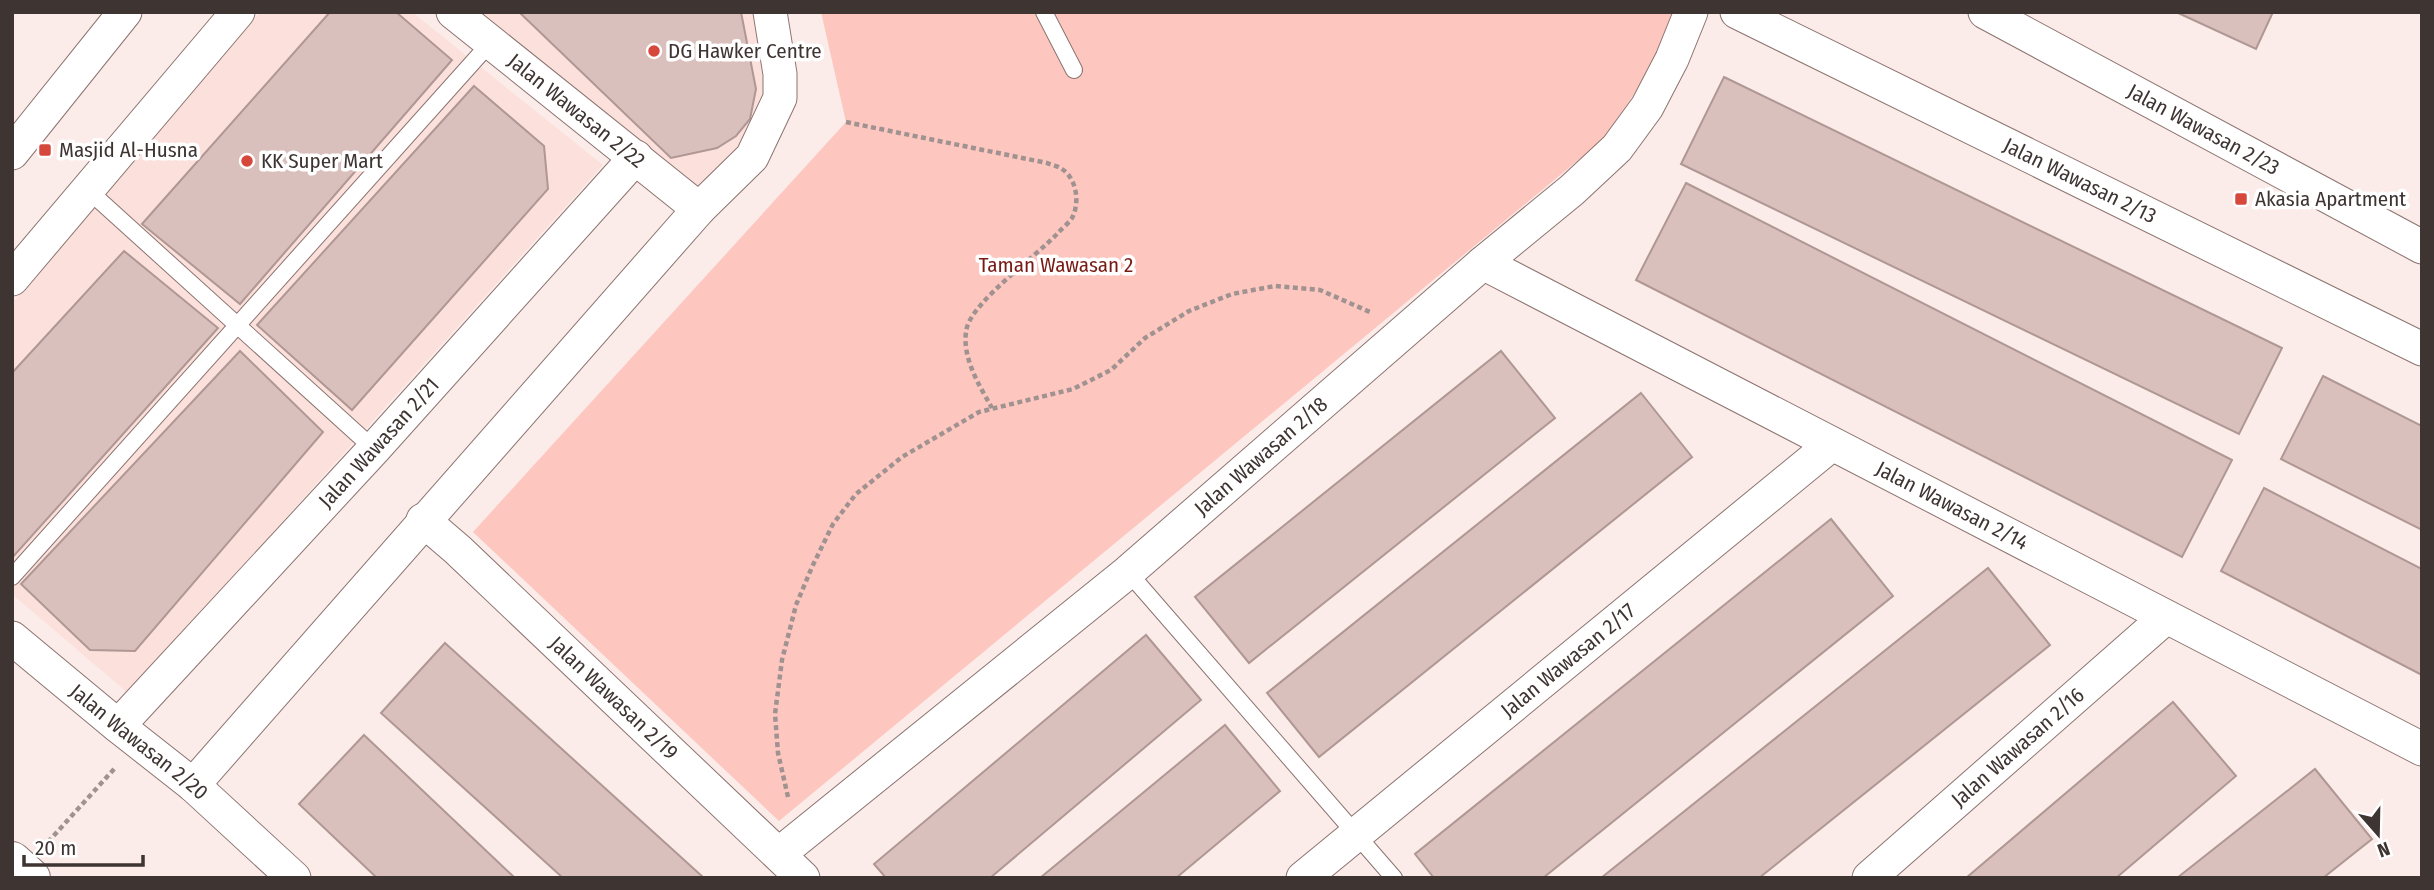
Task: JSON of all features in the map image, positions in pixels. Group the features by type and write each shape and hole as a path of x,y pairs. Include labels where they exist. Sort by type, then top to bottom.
{"street":[{"path":"12,279 239,12"},
{"name":"Jalan Wawasan 2/22","path":"453,12 699,209"},
{"path":"193,785 699,209 752,157 780,98 780,74 770,12"},
{"name":"Jalan Wawasan 2/18","path":"779,854 1128,572 1483,263 1572,190 1617,148 1647,107 1672,60 1691,12"},
{"name":"Jalan Wawasan 2/13","path":"1737,12 2422,349"},
{"name":"Jalan Wawasan 2/23","path":"1985,12 2024,27 2422,247"},
{"path":"12,153 124,13"},
{"name":"Jalan Wawasan 2/21","path":"128,734 374,449 636,157"},
{"name":"Jalan Wawasan 2/14","path":"1483,263 2422,749"},
{"name":"Jalan Wawasan 2/17","path":"1303,878 1832,444"},
{"name":"Jalan Wawasan 2/19","path":"424,520 803,878"},
{"name":"Jalan Wawasan 2/16","path":"1869,878 2166,617"},
{"name":"Jalan Wawasan 2/20","path":"12,638 193,785 294,878"}],"lane":[{"path":"1044,12 1074,70"},
{"path":"12,577 491,42"},
{"path":"88,190 374,449"},
{"path":"1128,572 1394,878"}],"path":[{"path":"846,122 1047,163 1063,169 1074,184 1077,201 1072,218 1040,251 994,291 976,311 967,328 967,356 992,408"},
{"path":"788,797 778,754 775,714 782,660 796,605 833,524 856,494 902,457 979,412 1073,389 1111,370 1145,338 1189,311 1232,293 1275,286 1320,289 1374,314"},
{"path":"22,870 128,734"}],"shaded area":[{"path":"260,12 412,12 603,165 128,693 12,594 12,303"},
{"name":"DG Hawker Centre","path":"477,12 755,12 764,53 764,101 741,147 697,188"}],"green space":[{"name":"Taman Wawasan 2","path":"821,12 1674,12 1661,53 1605,138 779,821 473,532 846,122"}],"building":[{"path":"330,12 396,12 452,60 240,304 142,224"},
{"name":"DG Hawker Centre","path":"519,12 741,12 756,89 750,119 736,136 717,148 671,158"},
{"path":"2176,12 2273,12 2256,49"},
{"path":"1724,77 2282,348 2239,434 1681,164"},
{"path":"474,86 544,146 548,189 352,410 257,325"},
{"path":"1686,183 2232,460 2182,557 1636,280"},
{"path":"124,251 218,328 12,558 12,373"},
{"path":"240,351 323,432 135,651 90,650 21,584"},
{"path":"1501,351 1555,418 1249,663 1195,597"},
{"path":"2323,376 2422,426 2422,530 2281,459"},
{"path":"1641,393 1692,457 1319,757 1267,693"},
{"path":"2264,488 2422,569 2422,675 2221,571"},
{"path":"1831,519 1893,596 1543,878 1434,878 1415,854"},
{"path":"1988,568 2050,645 1759,878 1601,878"},
{"path":"1146,635 1201,700 990,878 886,878 874,864"},
{"path":"445,643 704,878 563,878 381,713"},
{"path":"2173,702 2236,776 2116,878 1966,878"},
{"path":"1225,725 1280,791 1176,878 1040,878"},
{"path":"364,735 515,878 377,878 299,804"},
{"path":"2315,769 2372,839 2323,878 2177,878"}],"place":[{"name":"DG Hawker Centre","path":"654,51"},
{"name":"Masjid Al-Husna","path":"45,150"},
{"name":"KK Super Mart","path":"247,161"},
{"name":"Akasia Apartment","path":"2241,199"}]}
